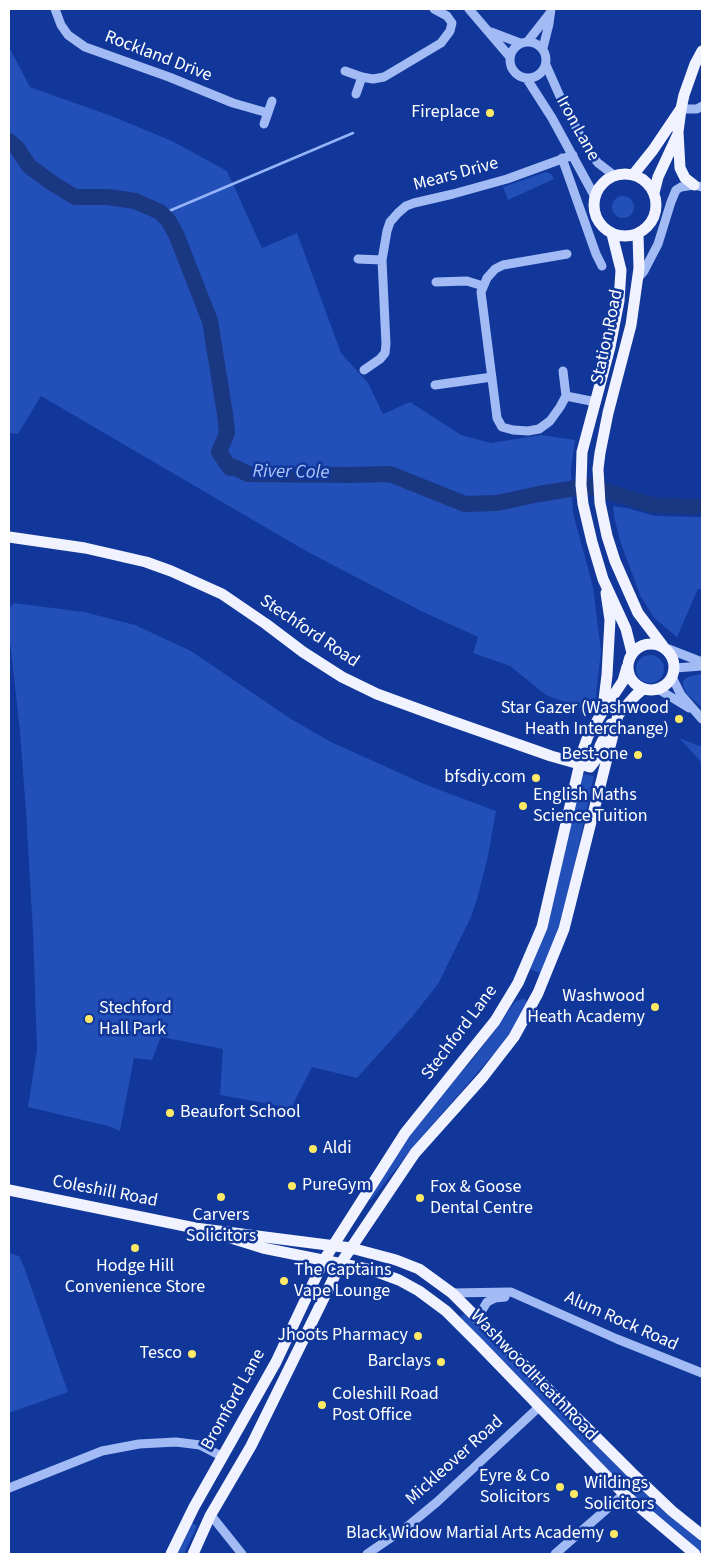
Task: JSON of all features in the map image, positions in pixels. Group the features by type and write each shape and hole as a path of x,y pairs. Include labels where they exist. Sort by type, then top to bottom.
{"main road":[{"name":"Station Road","path":"698,186 685,178 680,168 678,132 681,108 695,64 702,51"},
{"path":"634,175 681,108"},
{"path":"654,193 658,178 678,132"},
{"path":"624,174 634,175 649,185 654,193 656,205 654,217 648,227 638,234 629,236 612,234 603,227 597,218 594,208 595,197 602,184 615,176 624,174"},
{"name":"Station Road","path":"604,579 589,531 583,504 582,452 610,347 619,301 621,270 612,234"},
{"path":"638,234 641,274"},
{"name":"Station Road","path":"641,274 631,325 608,413 598,469 600,503 615,561 626,586 638,612 664,647"},
{"name":"Stechford Road","path":"9,537 85,548 146,562 171,571 222,594 316,661 342,677 378,694 440,717 579,764"},
{"path":"604,579 626,629 632,653"},
{"path":"602,711 607,675 610,620 604,579"},
{"path":"647,643 658,644 664,647 674,660 673,672 666,684 658,689 650,690 643,689 634,683 627,667 632,653 641,645 647,643"},
{"name":"Stechford Lane","path":"324,1260 405,1133 495,1021 518,983 542,927 577,782 579,764 588,736 602,711 623,681 627,667"},
{"path":"579,764 590,767 593,764 610,726 643,689"},
{"path":"341,1263 415,1153 483,1077 514,1038 538,993 564,928 618,715"},
{"path":"518,983 538,993"},
{"name":"Coleshill Road","path":"9,1190 195,1228 332,1246"},
{"name":"Coleshill Road","path":"195,1228 263,1248 324,1260"},
{"name":"Washwood Heath Road","path":"332,1246 351,1248 396,1260 419,1269 452,1293 631,1472 702,1535"},
{"name":"Washwood Heath Road","path":"324,1260 372,1270 399,1280 419,1291 446,1311 624,1494 695,1554"},
{"name":"Bromford Lane","path":"171,1554 194,1507 224,1457 276,1362 324,1260"},
{"name":"Bromford Lane","path":"192,1554 210,1516 251,1446 341,1263"},
{"path":"194,1507 210,1516"}],"street":[{"name":"Rockland Drive","path":"55,9 61,25 68,35 85,47 170,76 233,103 268,113"},
{"path":"345,71 373,79 384,78 441,43 450,31 452,23 447,16 434,9"},
{"path":"469,9 510,58"},
{"path":"489,31 524,42 537,43 543,48 547,58 546,65 540,74 527,79 514,73 510,58 513,49 524,42 550,11"},
{"path":"543,48 550,11"},
{"name":"Iron Lane","path":"546,65 562,101 589,152 598,163 615,176"},
{"path":"356,94 362,77"},
{"name":"Iron Lane","path":"527,79 573,155 595,197"},
{"path":"264,124 272,101"},
{"path":"681,108 698,109 702,106"},
{"name":"Mears Drive","path":"364,370 380,359 385,353 382,260 390,222 406,206 414,203 507,179 573,155"},
{"path":"562,158 600,252 602,266"},
{"name":"Station Road","path":"641,274 658,244 676,190 682,187 698,186"},
{"path":"563,371 566,396 550,421 539,429 528,431 502,427 497,418 481,292 486,278 504,265 567,254"},
{"path":"358,259 382,260"},
{"path":"436,282 467,281 483,286"},
{"path":"435,385 492,377"},
{"path":"566,396 596,402"},
{"path":"664,647 702,662"},
{"path":"700,716 680,695 673,672 702,666"},
{"path":"658,689 700,716"},
{"name":"Alum Rock Road","path":"452,1293 511,1292 617,1339 702,1373"},
{"name":"Alum Rock Road","path":"478,1317 486,1302 495,1298 527,1299"},
{"name":"Mickleover Road","path":"367,1554 408,1526 430,1508 539,1406"},
{"path":"9,1488 102,1451 139,1444 176,1442 200,1445 224,1457"},
{"path":"556,1554 624,1494"},
{"path":"210,1516 242,1554"}],"shaded area":[{"path":"9,47 30,87 114,117 172,141 227,171 262,248 297,233 341,353 368,383 383,414 410,402 461,435 491,443 541,435 575,440 571,469 573,513 593,587 601,651 594,713 546,695 510,666 473,653 478,637 421,611 306,551 41,396 18,434 9,433"},
{"path":"546,172 551,174 554,179 508,200 503,187"},
{"path":"623,196 631,199 634,207 631,215 623,218 615,215 612,207 615,199"},
{"path":"613,506 655,516 702,517 702,589 698,589 677,637 654,618 640,595 620,541"},
{"name":"Stechford Hall Park","path":"14,603 84,612 135,625 191,651 291,719 331,742 424,784 496,811 488,856 471,917 438,984 412,1017 357,1078 312,1067 291,1108 220,1095 223,1049 161,1037 152,1060 134,1058 120,1131 108,1126 28,1107 37,1049 26,812 20,732 9,632 9,609"},
{"path":"650,655 660,659 664,669 660,679 650,683 640,679 636,669 640,659"},
{"path":"702,674 702,708 686,693 683,681 691,676"},
{"path":"679,738 702,747 702,763"},
{"path":"583,774 594,776 561,926 542,974 530,969"},
{"path":"524,998 527,1002 520,1019 503,1043 415,1145 371,1200 367,1198 404,1143 433,1105 473,1059 515,1002"},
{"path":"9,1253 19,1256 24,1267 68,1392 9,1413"},
{"path":"465,1313 642,1491 702,1542 702,1554 627,1492 460,1317"},
{"path":"191,1522 197,1526 184,1554 175,1554"}],"waterway":[{"path":"162,214 353,133"},
{"name":"River Cole","path":"9,141 17,148 29,166 75,197 108,197 135,201 160,212 168,220 176,234 210,321 227,433 219,452 230,468 234,467 248,474 390,474 465,504 497,503 589,486 652,505 702,507"}],"place":[{"name":"Fireplace","path":"490,113"},
{"name":"Star Gazer (Washwood Heath Interchange)","path":"679,719"},
{"name":"Best-one","path":"638,755"},
{"name":"bfsdiy.com","path":"536,778"},
{"name":"English Maths Science Tuition","path":"523,806"},
{"name":"Washwood Heath Academy","path":"655,1007"},
{"name":"Stechford Hall Park","path":"89,1019"},
{"name":"Beaufort School","path":"170,1113"},
{"name":"Aldi","path":"313,1149"},
{"name":"PureGym","path":"292,1186"},
{"name":"Carvers Solicitors","path":"221,1197"},
{"name":"Fox & Goose Dental Centre","path":"420,1198"},
{"name":"Hodge Hill Convenience Store","path":"135,1248"},
{"name":"The Captains Vape Lounge","path":"284,1281"},
{"name":"Jhoots Pharmacy","path":"418,1336"},
{"name":"Tesco","path":"192,1354"},
{"name":"Barclays","path":"441,1362"},
{"name":"Coleshill Road Post Office","path":"322,1405"},
{"name":"Eyre & Co Solicitors","path":"560,1487"},
{"name":"Wildings Solicitors","path":"574,1494"},
{"name":"Black Widow Martial Arts Academy","path":"614,1534"}]}
